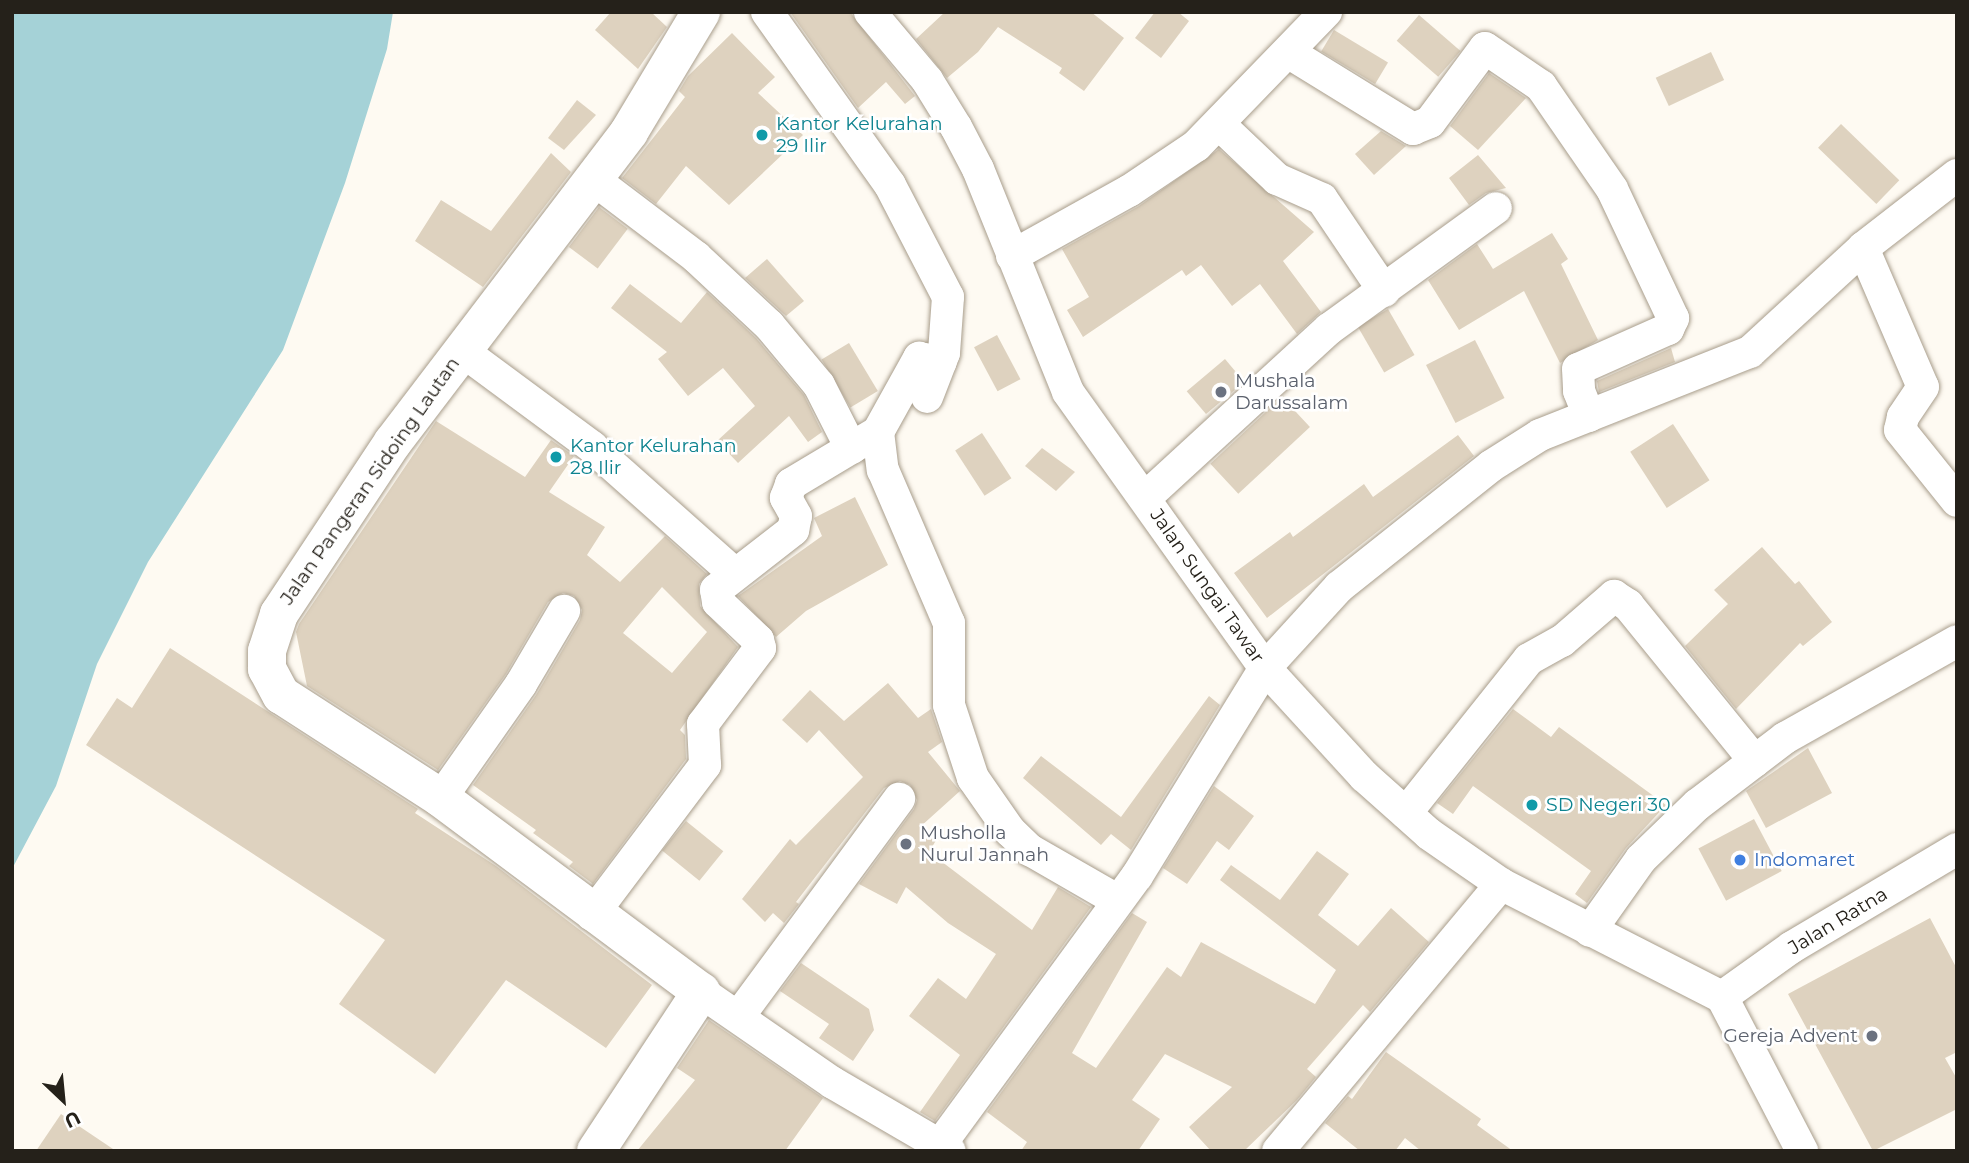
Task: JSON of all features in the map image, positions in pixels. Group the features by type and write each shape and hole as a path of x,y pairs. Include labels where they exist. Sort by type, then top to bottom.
{"street":[{"path":"767,12 890,185 935,269 949,302 927,397"},
{"name":"Jalan Sungai Tawar","path":"870,12 927,80 956,127 1068,392 1265,668 1364,776 1406,813 1501,884 1722,997"},
{"path":"1012,256 1129,191 1196,146 1326,12"},
{"name":"Jalan Pangeran Sidoing Lautan","path":"700,15 629,132 393,442 279,614 267,651 267,669 281,695 441,798 593,915 701,992"},
{"path":"1288,52 1413,129 1430,122 1485,48 1541,86 1612,189 1674,318 1668,329 1578,369 1579,391 1589,416"},
{"path":"1220,124 1277,179 1322,199 1384,290"},
{"path":"596,1151 701,992 833,1083 945,1148 1124,891 1265,668 1339,587 1491,466 1540,435 1750,352 1863,248 1957,175"},
{"path":"593,179 696,257 769,325 819,385 851,448"},
{"path":"1145,498 1329,329 1496,208"},
{"path":"1863,248 1923,387 1903,416 1900,430 1957,501"},
{"path":"461,350 592,447 735,574"},
{"path":"593,915 705,765 703,724 760,648 758,640 715,596 735,574 793,530 796,516 786,498 791,484 878,432 918,359 934,360"},
{"path":"878,432 883,470 949,623 949,705 973,778 1010,831 1030,850 1124,891"},
{"path":"1406,813 1529,659 1562,641 1614,596 1628,605 1755,761"},
{"path":"441,798 521,684 564,611"},
{"path":"1590,931 1666,831 1755,761 1805,726 1957,641"},
{"path":"739,1016 899,799"},
{"name":"Jalan Ratna","path":"1722,997 1792,947 1957,849"},
{"path":"1278,1151 1501,884"},
{"path":"1722,997 1802,1151"}],"water":[{"path":"12,12 393,12 387,49 345,183 283,350 148,562 97,664 56,786 12,869"}],"building":[{"path":"611,12 651,12 667,27 638,69 595,30"},
{"path":"790,12 850,12 915,96 905,104 886,82 858,108"},
{"path":"945,12 1091,12 1124,38 1084,91 1059,73 1062,68 998,27 978,52 947,78 916,39"},
{"path":"1155,12 1178,12 1189,21 1161,58 1135,38"},
{"path":"1419,15 1461,51 1438,77 1397,41"},
{"path":"1334,30 1388,62 1375,84 1321,51"},
{"path":"732,33 775,77 758,93 803,135 729,205 686,166 656,204 622,178 685,97 679,91 688,76"},
{"path":"1711,52 1724,80 1669,106 1656,78"},
{"path":"1489,73 1526,98 1478,150 1450,126"},
{"path":"577,100 596,115 564,150 548,138"},
{"path":"1841,124 1899,180 1876,204 1818,148"},
{"path":"1381,131 1406,146 1374,175 1355,154"},
{"path":"1219,149 1314,232 1283,261 1321,312 1297,334 1260,284 1232,306 1201,265 1186,276 1182,270 1083,337 1067,310 1089,297 1062,249 1139,206"},
{"path":"551,153 571,172 483,287 415,241 441,200 491,231"},
{"path":"1478,155 1506,188 1486,193 1469,205 1449,178"},
{"path":"599,207 628,229 598,269 569,247"},
{"path":"1552,233 1568,259 1561,264 1598,340 1560,363 1524,291 1459,330 1428,280 1477,244 1493,269"},
{"path":"767,259 804,301 786,316 745,278"},
{"path":"630,284 681,323 707,292 756,338 804,395 822,432 808,442 789,416 738,463 717,441 755,406 723,368 688,396 658,359 667,352 611,308"},
{"path":"1388,309 1414,355 1384,372 1358,326"},
{"path":"997,335 1020,379 998,391 974,347"},
{"path":"1475,340 1505,398 1456,423 1426,365"},
{"path":"849,343 878,391 850,407 822,359"},
{"path":"1671,348 1675,362 1599,392 1597,381"},
{"name":"Mushala Darussalam","path":"1225,359 1244,382 1206,414 1187,391"},
{"path":"1282,397 1310,427 1238,494 1210,464"},
{"path":"436,421 525,477 551,440 574,456 549,492 605,527 587,555 620,582 665,536 707,574 699,584 700,606 738,647 680,730 685,735 686,759 593,884 569,866 573,862 533,833 536,830 473,785 536,695 580,620 582,610 574,596 563,593 548,602 506,674 438,770 307,686 296,632","holes":["662,587 707,632 672,673 623,633"]},
{"path":"1673,424 1709,480 1667,508 1630,452"},
{"path":"982,433 1011,478 985,496 955,450"},
{"path":"1458,435 1474,456 1267,618 1234,573 1290,532 1293,537 1364,484 1373,497"},
{"path":"1042,448 1075,472 1056,491 1025,466"},
{"path":"855,497 888,565 806,611 776,637 738,596 822,536 814,518"},
{"path":"1762,547 1795,584 1799,581 1832,622 1803,646 1800,643 1736,709 1685,646 1728,604 1714,590"},
{"path":"170,648 418,809 415,813 496,866 652,985 606,1048 506,980 435,1074 339,1004 385,940 86,745 117,698 132,708"},
{"path":"888,683 918,718 931,709 942,742 928,752 960,791 920,827 938,837 929,852 1032,930 1058,887 1091,907 935,1121 920,1112 960,1055 909,1016 938,978 966,999 996,954 948,923 906,887 897,904 859,884 914,809 917,800 910,785 900,781 884,788 796,902 799,904 784,923 773,913 765,922 742,899 790,839 796,845 863,777 819,730 807,743 782,720 810,690 844,721"},
{"path":"1209,696 1220,705 1131,850 1111,834 1101,845 1023,778 1041,756 1121,817"},
{"path":"1513,709 1551,737 1559,727 1666,805 1626,848 1587,903 1575,894 1591,871 1473,786 1453,814 1437,803"},
{"path":"1808,748 1832,793 1766,828 1746,791"},
{"path":"1214,786 1254,816 1229,850 1217,841 1187,884 1163,868"},
{"name":"Indomaret","path":"1754,819 1782,871 1726,901 1698,849"},
{"path":"686,821 723,851 699,881 662,851"},
{"path":"1317,851 1349,874 1318,915 1358,946 1391,908 1429,942 1370,1012 1363,1005 1307,1069 1316,1077 1297,1100 1244,1151 1211,1151 1189,1127 1232,1087 1165,1054 1132,1100 1160,1119 1138,1151 1021,1151 1027,1142 987,1112 1132,913 1147,922 1072,1053 1096,1068 1167,967 1181,977 1201,942 1315,1004 1336,970 1220,880 1231,865 1280,900"},
{"name":"Gereja Advent","path":"1930,918 1957,969 1957,1052 1945,1058 1957,1079 1957,1109 1873,1151 1788,994"},
{"path":"801,963 869,1009 874,1030 853,1061 819,1038 829,1024 780,991"},
{"path":"709,1020 823,1098 785,1151 637,1151 695,1080 677,1068"},
{"path":"1386,1052 1481,1119 1477,1125 1513,1151 1421,1151 1405,1138 1395,1151 1360,1151 1325,1123 1348,1096 1352,1099"},
{"path":"61,1114 116,1151 36,1151"}],"place":[{"name":"Kantor Kelurahan 29 Ilir","path":"762,135"},
{"name":"Mushala Darussalam","path":"1221,392"},
{"name":"Kantor Kelurahan 28 Ilir","path":"556,457"},
{"name":"SD Negeri 30","path":"1532,805"},
{"name":"Musholla Nurul Jannah","path":"906,844"},
{"name":"Indomaret","path":"1740,860"},
{"name":"Gereja Advent","path":"1872,1036"}]}
